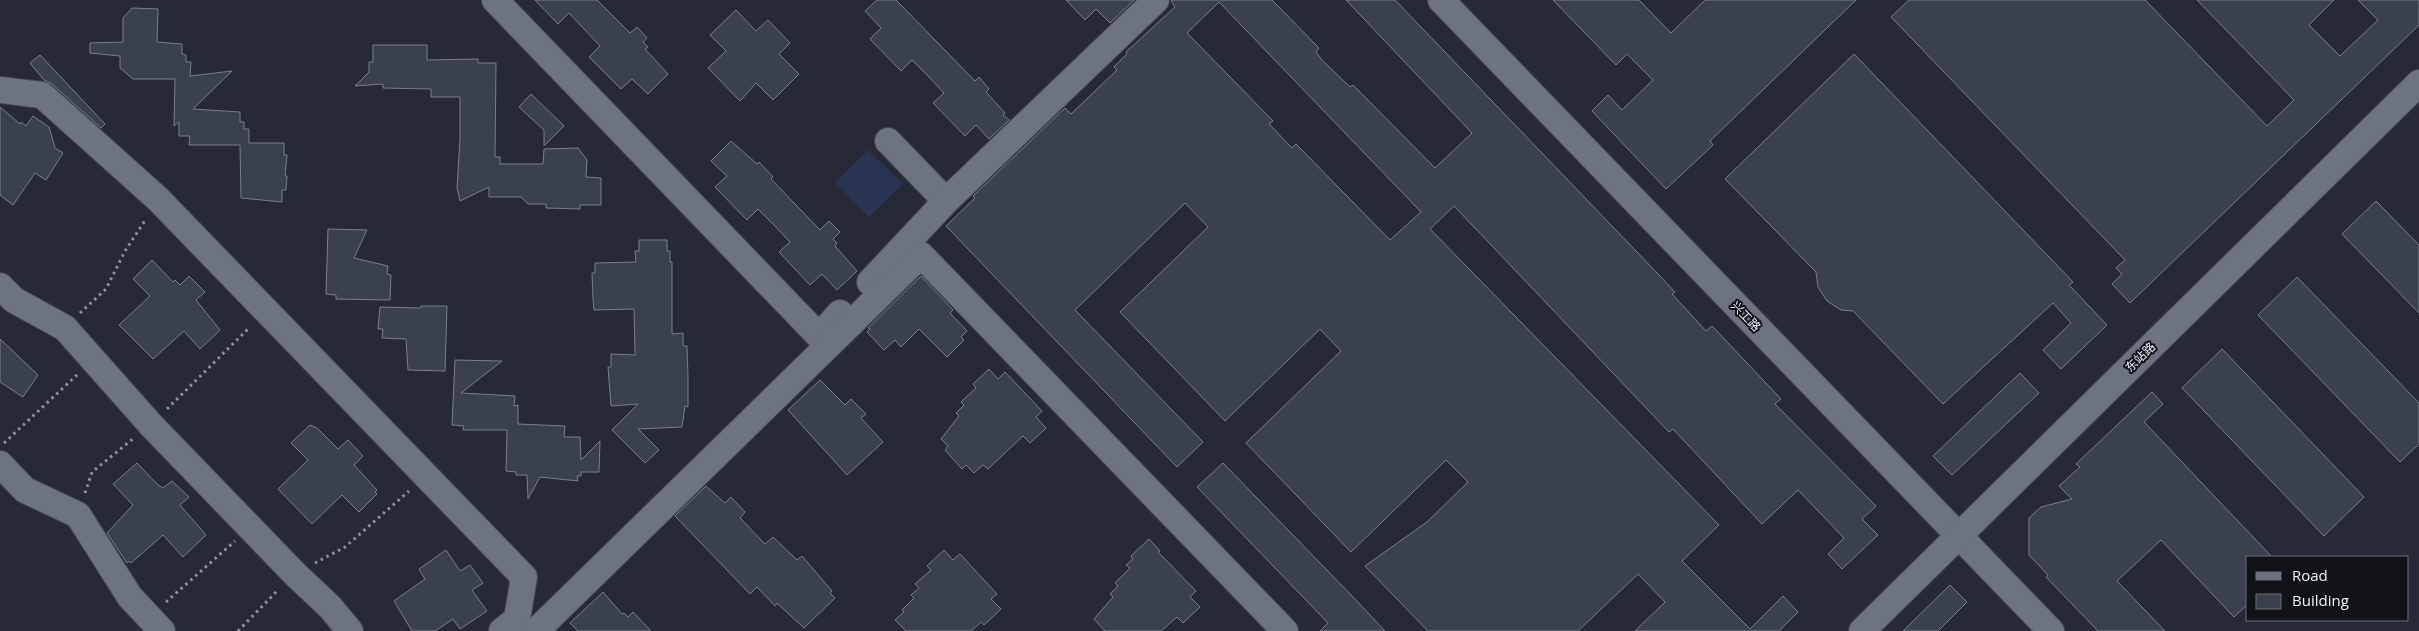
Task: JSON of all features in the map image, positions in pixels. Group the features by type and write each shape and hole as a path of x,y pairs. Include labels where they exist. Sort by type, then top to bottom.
{"street":[{"path":"495,0 819,336 946,201 1156,0"},
{"name":"兴工路","path":"1440,0 2051,631"},
{"name":"东站路","path":"1862,631 2419,83"},
{"path":"0,90 42,95 158,199 524,577 516,619 502,631"},
{"path":"888,141 946,201"},
{"path":"536,631 922,255 1285,631"},
{"path":"0,286 14,300 65,328 151,425 294,574 330,607 350,631"},
{"path":"0,464 25,490 78,515 130,597 162,631"}],"path":[{"path":"65,328 106,289 125,251 158,199"},
{"path":"78,515 92,472 151,425 266,311"},
{"path":"0,448 93,360"},
{"path":"238,631 294,574 345,547 427,476"},
{"path":"143,610 170,600 250,528"}],"shaded area":[{"path":"868,150 903,184 869,217 835,182"}],"building":[{"path":"535,0 597,0 630,33 637,27 647,38 643,42 648,47 645,49 668,74 648,94 632,79 621,89 589,57 600,46 569,13 558,24"},
{"path":"877,0 896,0 975,81 979,77 989,89 986,92 1009,120 989,139 976,125 965,136 933,103 944,93 929,77 912,60 901,71 870,39 881,28 865,11"},
{"path":"1066,0 1134,0 1110,23 1096,9 1085,20"},
{"path":"1171,0 1272,0 1319,48 1316,52 1322,60 1350,87 1353,85 1435,168 1472,133 1346,0 1395,0 1675,292 1672,294 1706,331 1712,326 1781,399 1775,404 1876,506 1862,519 1878,535 1842,569 1828,554 1844,538 1798,490 1762,524 1673,429 1669,432 1454,206 1430,229 1719,525 1682,561 1750,629 1783,596 1798,612 1779,631 1635,631 1665,602 1638,574 1578,631 1428,631 1365,566 1427,522 1468,482 1446,460 1351,552 1246,443 1341,351 1320,329 1225,421 1120,312 1208,227 1185,203 1075,310 1203,442 1177,467 946,226 975,198 973,196 1065,108 1071,114 1117,70 1114,67 1127,54 1126,52 1175,7","holes":["1219,2 1421,212 1390,240 1296,144 1292,148 1269,124 1273,121 1187,33"]},
{"path":"1553,0 1639,0 1671,33 1705,0 1856,0 1710,141 1713,145 1666,189 1592,111 1608,95 1622,110 1653,80 1627,54 1616,65"},
{"path":"1909,0 2145,0 2267,126 2294,100 2197,0 2334,0 2309,25 2340,56 2378,20 2358,0 2419,0 2419,25 2130,303 2112,284 2122,274 2116,268 2125,260 1891,17"},
{"path":"132,8 158,9 157,42 182,44 182,54 186,55 186,62 191,62 190,76 232,71 193,109 240,112 240,122 244,122 244,129 249,129 249,143 284,143 284,155 287,155 285,176 287,176 286,190 282,190 282,202 241,198 240,145 189,145 190,136 179,136 179,122 174,126 175,79 133,79 120,68 120,56 90,53 90,43 123,42 123,18"},
{"path":"736,10 756,31 768,20 790,43 779,54 799,74 773,100 756,83 740,101 708,68 726,51 710,35"},
{"path":"373,45 427,45 427,60 478,59 478,63 496,63 495,157 500,157 500,164 543,164 544,149 578,148 587,160 586,177 601,178 601,205 580,205 580,209 546,208 546,204 528,204 521,197 489,197 489,187 460,201 457,188 460,97 431,97 431,89 383,88 383,84 355,86 369,72 369,62 373,62"},
{"path":"1854,54 2073,282 2069,285 2107,325 2061,369 2043,350 2071,323 2053,303 1943,404 1853,311 1841,310 1827,301 1818,287 1816,272 1725,179"},
{"path":"40,55 105,124 101,128 52,84 44,80 30,63"},
{"path":"531,94 564,126 544,146 544,130 519,107"},
{"path":"0,107 20,124 21,122 26,126 33,116 49,127 55,148 63,153 46,180 35,173 13,205 0,195"},
{"path":"731,141 757,164 759,162 773,177 771,179 820,230 829,221 840,232 833,239 837,243 835,246 857,271 837,290 822,274 810,285 779,252 790,242 774,225 758,209 747,220 715,187 727,176 711,161"},
{"path":"2376,201 2419,245 2419,313 2342,234"},
{"path":"328,229 367,230 354,258 388,266 387,274 391,275 390,300 336,299 336,295 326,294"},
{"path":"639,240 667,240 667,251 670,251 670,262 672,262 672,334 683,333 683,346 687,346 688,377 688,407 685,406 682,427 638,429 659,450 645,463 612,430 638,404 611,406 608,367 611,367 611,354 635,355 634,309 594,310 592,273 595,273 595,263 636,262 635,251 639,251"},
{"path":"152,260 173,282 175,280 180,285 189,276 205,292 196,300 220,330 200,349 184,331 153,359 119,325 150,296 133,279"},
{"path":"921,276 953,310 950,313 967,331 961,337 964,340 947,357 919,329 901,347 895,340 884,350 867,332 870,329 868,328"},
{"path":"2297,277 2419,403 2419,444 2400,462 2258,315"},
{"path":"421,306 447,306 445,371 408,370 406,339 382,338 383,329 378,329 380,307 421,308"},
{"path":"0,339 38,375 23,397 0,382"},
{"path":"2222,349 2364,497 2324,536 2182,388"},
{"path":"455,360 502,361 461,393 515,396 514,406 518,405 518,424 565,426 564,437 580,437 581,460 600,441 599,472 581,472 581,476 577,476 578,481 540,477 528,499 527,475 516,475 516,472 506,471 507,430 463,430 464,426 452,425"},
{"path":"989,369 998,379 1005,372 1042,411 1036,417 1046,428 1030,443 1023,436 988,469 983,465 974,473 966,465 962,469 945,450 948,446 941,439 959,416 956,413 964,405 961,402 976,388 973,384"},
{"path":"2020,373 2039,393 1952,475 1933,456"},
{"path":"820,380 845,405 851,399 866,414 861,418 883,442 847,475 788,410"},
{"path":"2152,392 2163,404 2144,422 2271,556 2246,556 2246,606 2234,617 2161,540 2117,581 2165,631 2098,631 2046,577 2048,575 2029,555 2029,518 2041,507 2072,499 2059,486 2080,467 2076,464"},
{"path":"310,425 317,428 338,449 348,440 363,456 354,465 377,490 375,492 377,494 359,512 342,495 312,524 278,489 308,460 291,443"},
{"path":"137,463 158,485 163,488 172,481 189,497 180,505 206,535 183,557 163,535 131,563 129,561 127,563 107,533 133,505 113,484"},
{"path":"1223,463 1385,631 1320,631 1328,623 1197,487"},
{"path":"706,486 725,503 731,497 745,512 740,518 765,544 773,537 797,560 802,556 832,591 830,593 835,598 804,628 777,603 775,606 757,587 750,594 675,516"},
{"path":"1149,539 1160,551 1158,552 1196,591 1190,597 1200,607 1183,623 1177,617 1161,631 1105,631 1094,619 1113,597 1110,594 1118,586 1115,583 1130,568 1126,565 1133,559 1131,556"},
{"path":"446,550 460,571 470,565 483,583 472,590 487,611 460,629 453,619 435,631 412,631 394,601 425,579 419,569"},
{"path":"944,550 953,560 960,554 997,594 991,599 1001,609 984,625 981,622 971,631 906,631 895,620 904,612 902,610 914,598 911,595 919,588 915,584 931,570 927,566"},
{"path":"1950,585 1967,602 1938,631 1903,631"},
{"path":"603,592 622,614 624,613 628,617 633,612 651,631 578,631 570,623"}]}
